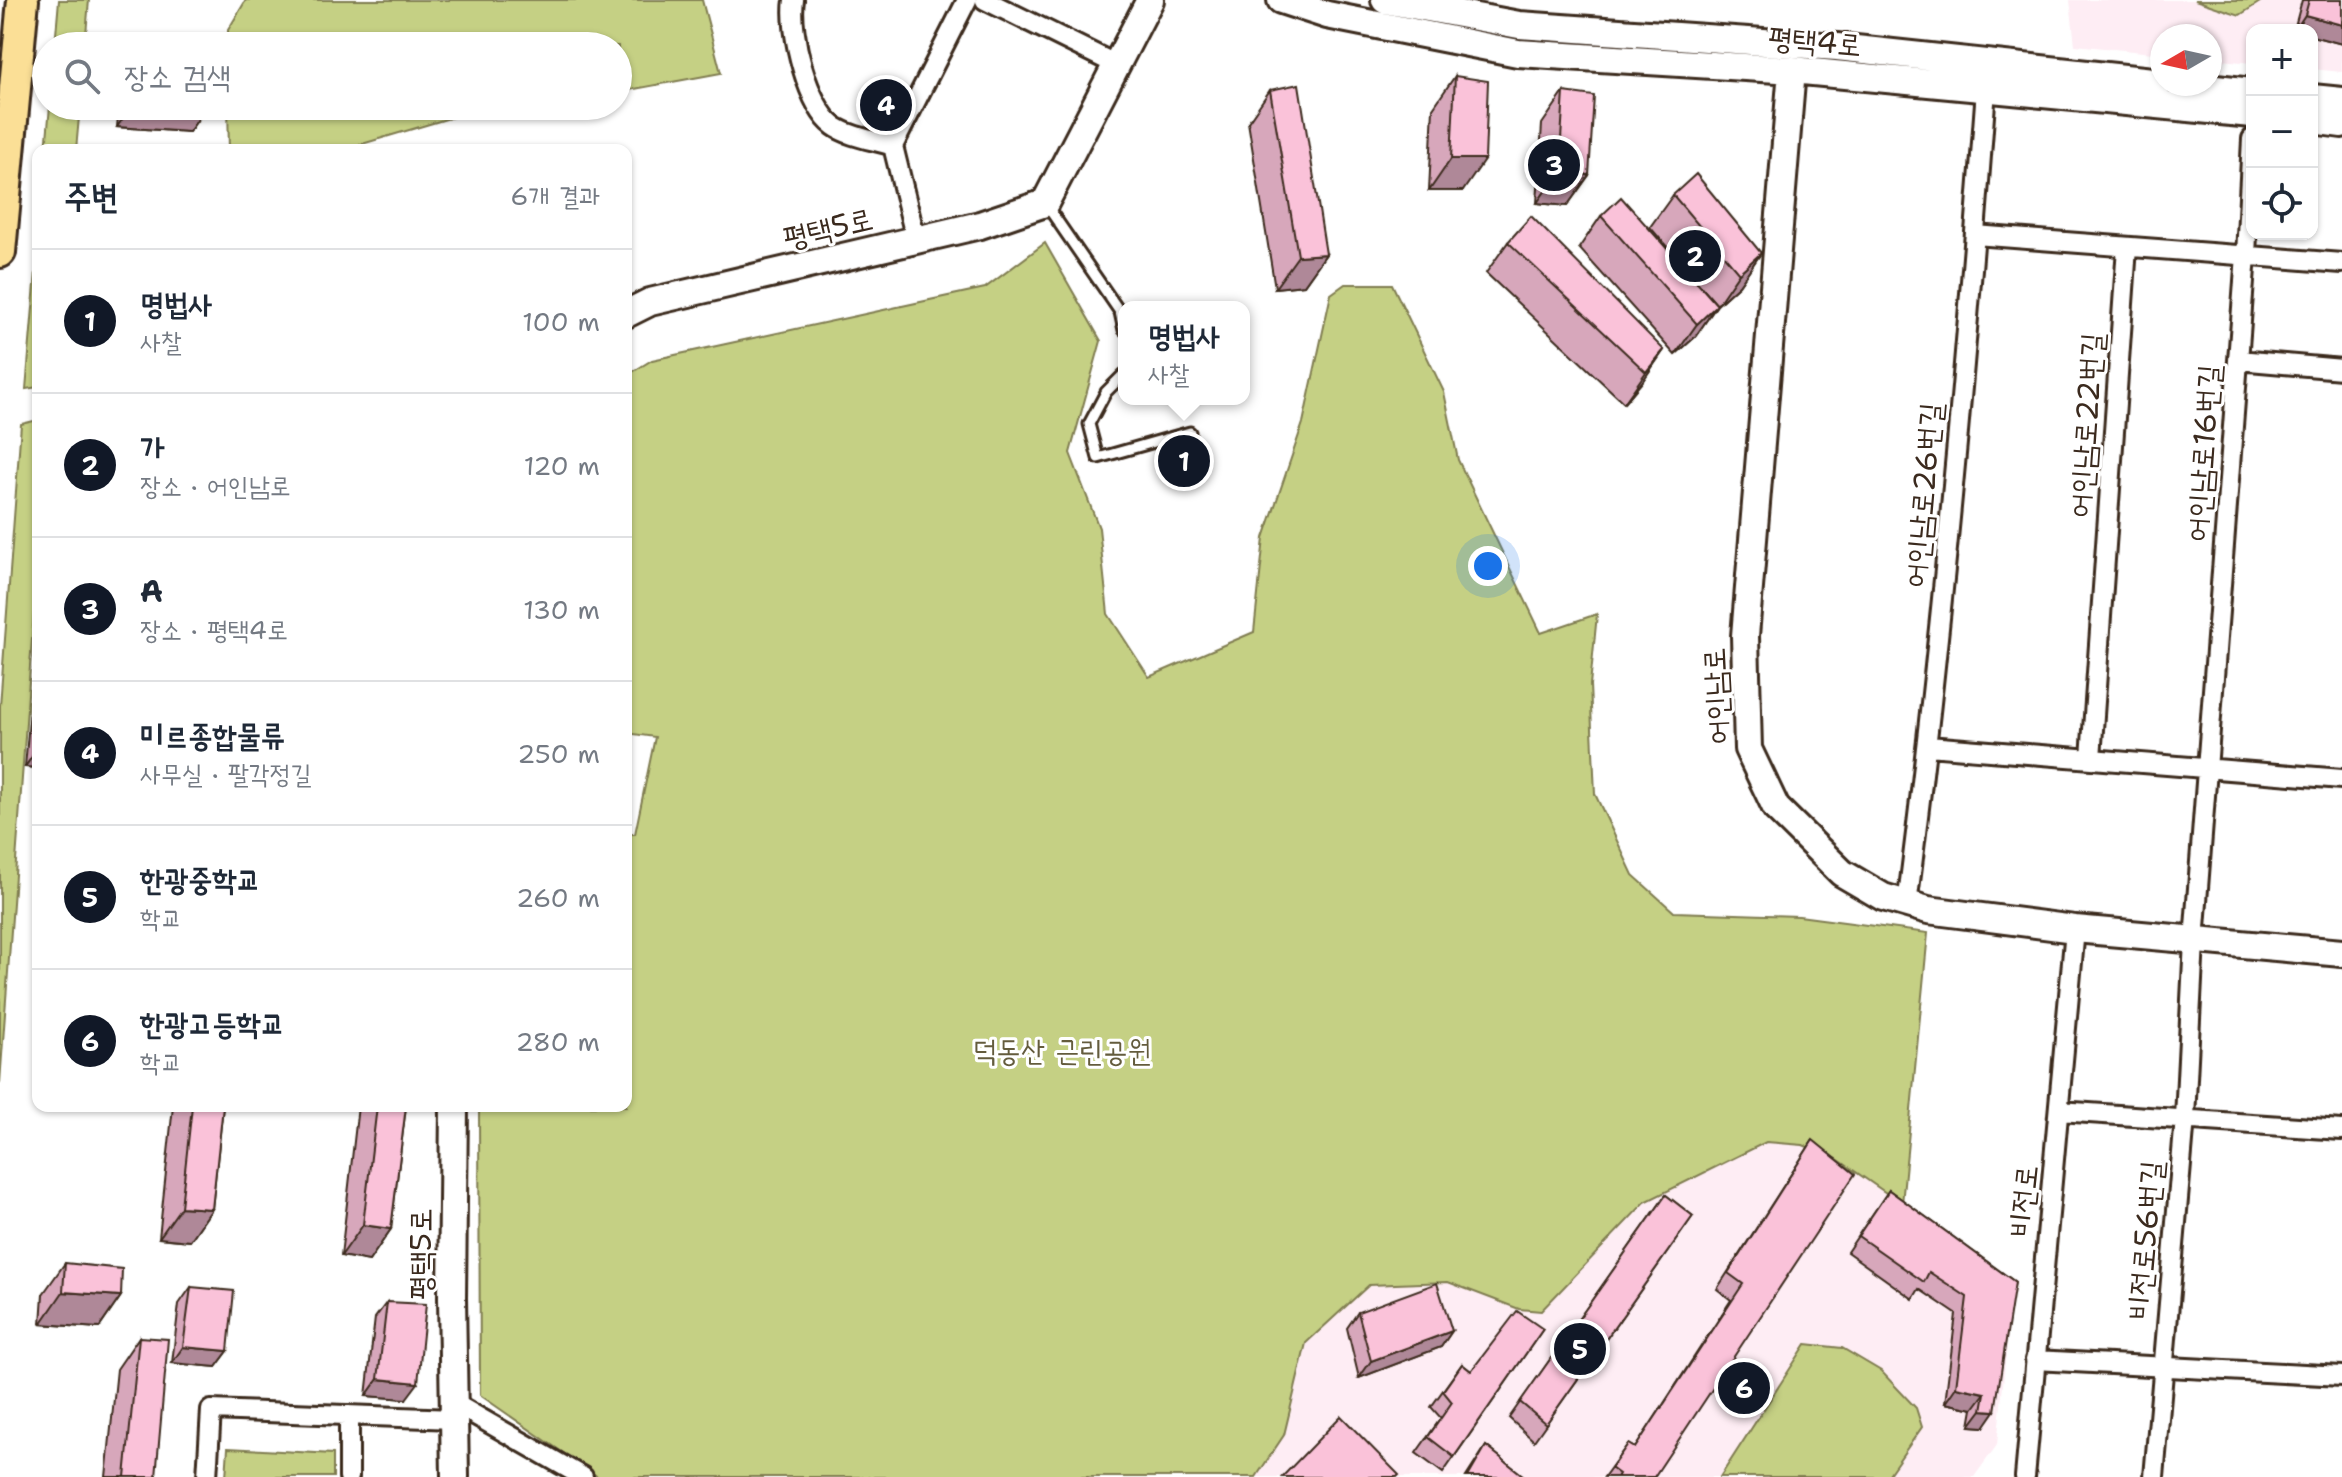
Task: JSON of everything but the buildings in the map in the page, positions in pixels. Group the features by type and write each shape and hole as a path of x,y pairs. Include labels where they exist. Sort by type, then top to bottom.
{"main road":[{"path":"0,252 23,0"}],"street":[{"path":"794,0 794,27 803,69 821,113 836,128 893,146"},
{"path":"916,240 893,146 967,0"},
{"path":"985,0 1117,65"},
{"path":"1045,203 1150,0"},
{"name":"평택4로","path":"1281,0 1327,15 1518,53 1792,70 2246,113"},
{"name":"평택4로","path":"1385,0 1519,25 1837,47 2150,81"},
{"name":"어인남로","path":"1792,70 1745,636 1748,749 1776,808 1842,873 1883,897 1907,905 2075,929 2342,953"},
{"name":"어인남로26번길","path":"1907,905 1928,746 1986,89"},
{"path":"2222,89 2246,91"},
{"path":"2318,99 2342,101"},
{"path":"2318,121 2342,124"},
{"name":"어인남로16번길","path":"2194,941 2250,168"},
{"name":"평택5로","path":"632,311 650,302 980,225 1045,203"},
{"path":"1975,235 2342,263"},
{"name":"어인남로22번길","path":"2091,758 2127,247"},
{"path":"2238,360 2342,369"},
{"path":"1928,746 2342,779"},
{"name":"비전로","path":"2025,1477 2075,929"},
{"name":"비전로56번길","path":"2154,1477 2185,1118 2194,941"},
{"path":"2059,1111 2342,1130"},
{"name":"평택5로","path":"454,1112 452,1298 455,1477"},
{"path":"2035,1360 2342,1376"},
{"path":"207,1477 211,1410 349,1415 454,1411 583,1477"},
{"path":"349,1415 349,1477"}],"lane":[{"path":"1045,203 1118,309"},
{"path":"1118,380 1106,392 1089,424 1098,458 1190,432"}],"shaded area":[{"path":"2070,0 2342,0 2342,72 2318,70 2318,24 2246,24 2246,62 2222,60 2222,24 2150,24 2150,53 2075,45"},
{"path":"1766,1142 1803,1145 1837,1159 1941,1230 2013,1285 1997,1445 1974,1477 1256,1477 1284,1435 1306,1343 1369,1284 1448,1282 1519,1309 1541,1310 1645,1202"}],"green space":[{"path":"59,0 89,0 86,32 56,32"},
{"path":"246,0 702,0 721,73 632,89 632,32 228,30"},
{"path":"2195,0 2263,0 2240,15"},
{"path":"49,120 79,120 77,144 47,144"},
{"path":"228,120 443,120 362,144 229,144"},
{"name":"덕동산 근린공원","path":"1045,243 1101,341 1070,453 1099,528 1108,614 1149,677 1254,632 1264,538 1303,423 1331,294 1345,284 1392,284 1444,392 1458,460 1541,633 1597,614 1590,685 1595,794 1633,875 1674,912 1799,916 1928,933 1902,1204 1837,1159 1803,1145 1766,1142 1645,1202 1541,1311 1519,1309 1448,1282 1369,1285 1306,1343 1284,1435 1256,1477 598,1477 480,1395 479,1112 632,1112 632,834 635,834 655,737 632,734 632,372 652,360 985,288"},
{"path":"32,319 32,388 26,389"},
{"path":"32,421 32,639 0,1083 0,706 21,424"},
{"path":"1806,1344 1842,1348 1881,1371 1916,1408 1922,1427 1887,1477 1720,1477"},
{"path":"228,1448 333,1454 333,1477 226,1477"}],"place":[{"name":"미르종합물류","path":"886,105"},
{"name":"A","path":"1554,165"},
{"name":"가","path":"1695,256"},
{"name":"명법사","path":"1184,461"},
{"name":"한광중학교","path":"1580,1349"},
{"name":"한광고등학교","path":"1744,1388"}]}
